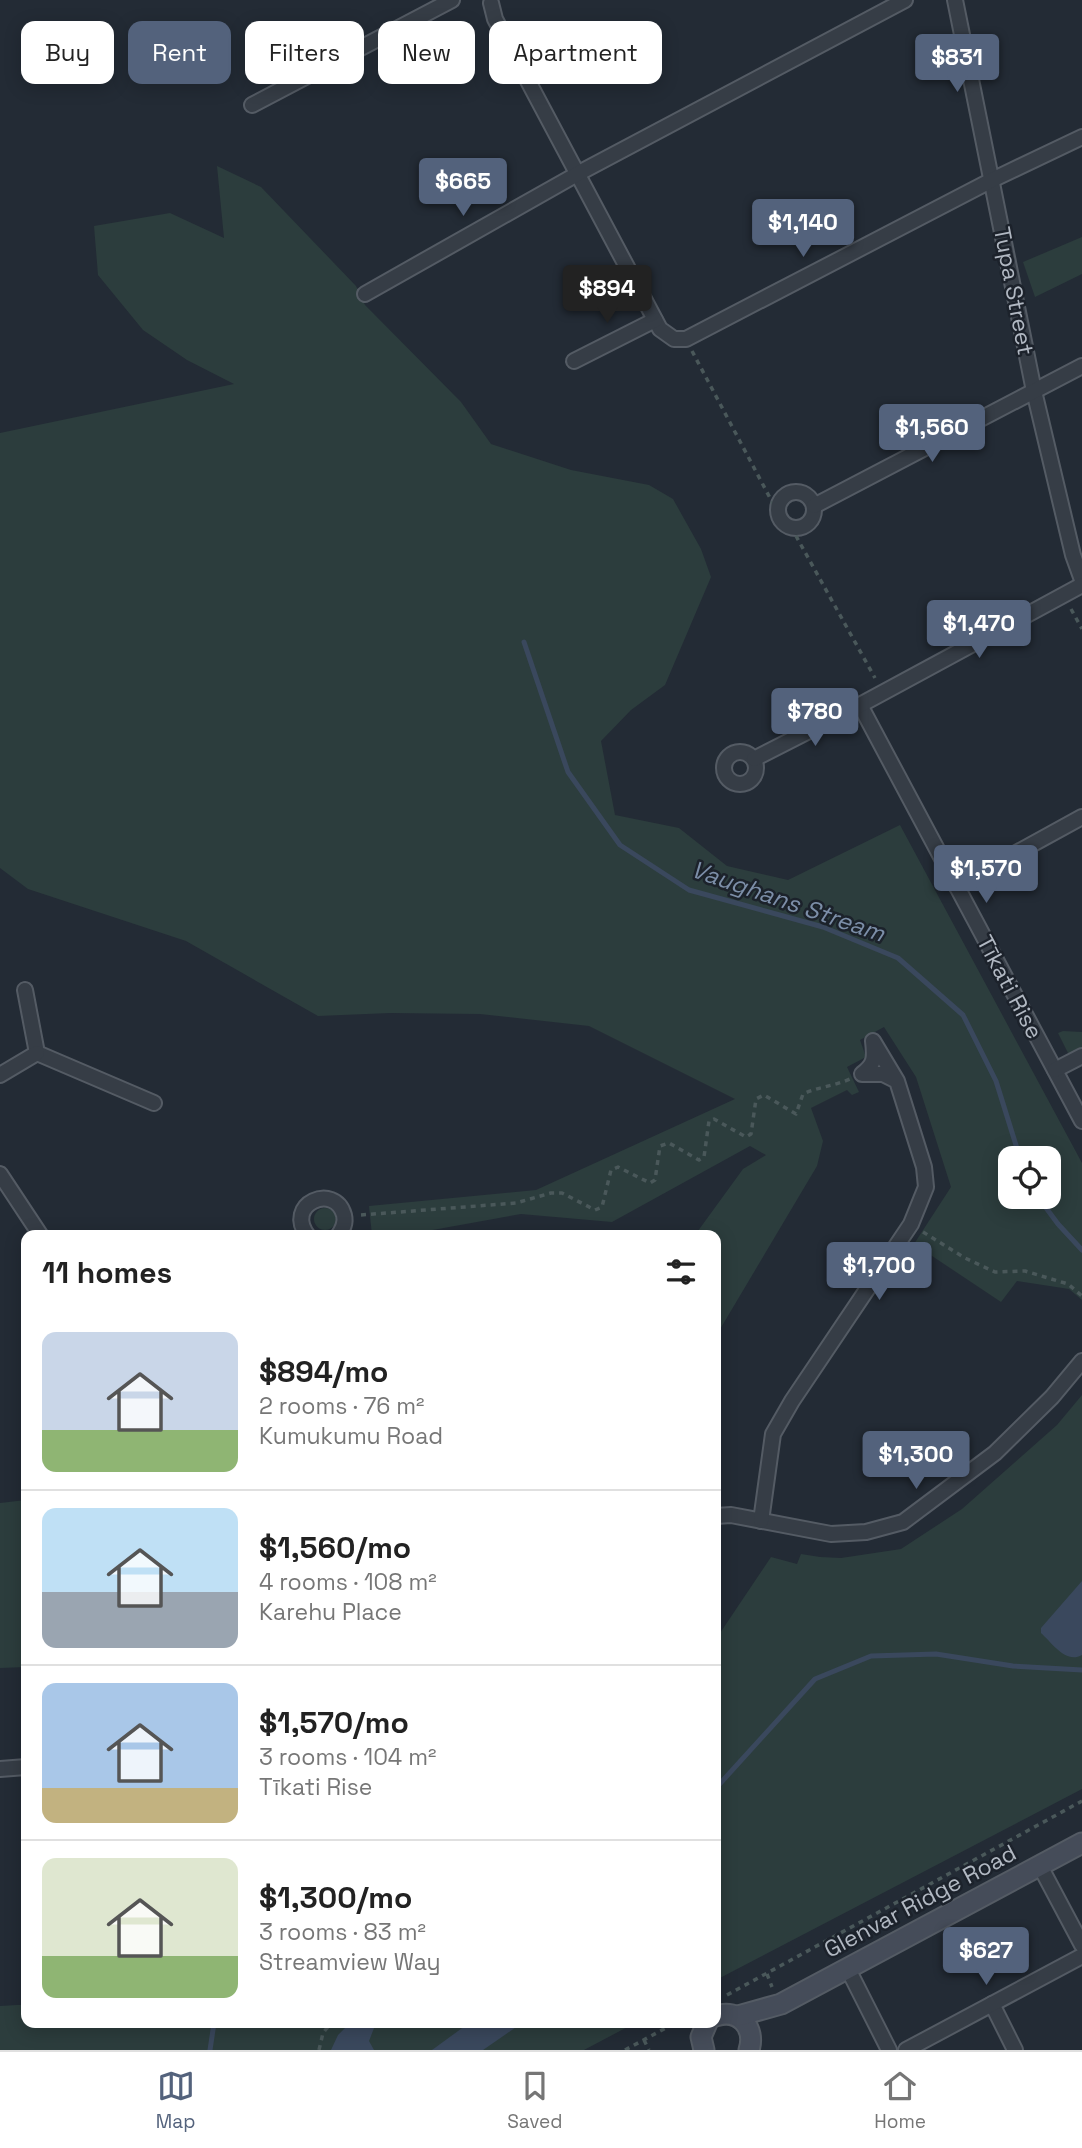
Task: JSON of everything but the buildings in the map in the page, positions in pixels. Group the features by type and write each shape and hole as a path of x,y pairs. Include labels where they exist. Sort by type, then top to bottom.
{"street":[{"path":"252,105 452,0"},
{"path":"365,293 579,173 905,0"},
{"name":"Tupa Street","path":"956,0 1034,391 1073,555 1082,582"},
{"path":"488,1 495,19 655,320 668,336 686,339 992,180 1082,137"},
{"path":"574,361 655,320"},
{"path":"814,506 1082,366"},
{"path":"796,491 805,493 814,506 814,515 809,523 800,528 783,522 778,513 782,498 796,491"},
{"path":"754,759 860,705 1063,595 1082,582"},
{"name":"Tīkati Rise","path":"860,705 1082,1121"},
{"path":"956,886 1082,817"},
{"path":"25,990 37,1053"},
{"path":"761,1521 774,1434 792,1401 911,1224 926,1187 924,1167 897,1081 873,1041 875,1058 872,1066 862,1074"},
{"path":"0,1075 37,1053"},
{"path":"37,1053 154,1103"},
{"path":"1055,1070 1082,1056"},
{"path":"862,1074 883,1074 897,1081"},
{"path":"0,1174 37,1230"},
{"path":"304,1230 301,1219 303,1212 312,1201 319,1199 334,1201 343,1212 345,1219 342,1230"},
{"path":"721,1516 731,1515 831,1534 866,1532 903,1522 995,1453 1052,1397 1082,1361"},
{"path":"0,1769 21,1768"},
{"name":"Glenvar Ridge Road","path":"721,2015 737,2016 777,1995 847,1967 1082,1843"},
{"path":"1040,1866 1082,1945"},
{"path":"906,2050 1082,1956"},
{"path":"847,1967 889,2050"},
{"name":"Glenvar Ridge Road","path":"750,2043 777,1995"},
{"path":"992,2004 1016,2050"},
{"path":"737,2016 749,2028 750,2043"},
{"path":"685,2050 704,2037"}],"path":[{"path":"686,339 778,513"},
{"path":"791,527 883,692"},
{"path":"1063,595 1082,629"},
{"path":"345,1219 364,1214 516,1203 551,1193 562,1194 595,1210 602,1207 611,1170 618,1167 650,1183 655,1180 660,1146 668,1143 699,1160 704,1157 709,1121 713,1118 746,1137 751,1134 756,1099 764,1095 796,1114 803,1094 815,1088 833,1087 862,1074"},
{"path":"911,1224 965,1258 995,1272 1025,1271 1068,1284 1082,1296"},
{"path":"726,1996 1082,1801"},
{"path":"766,1974 777,1995"},
{"path":"319,2050 327,2028"},
{"path":"625,2050 666,2028"},
{"path":"644,2040 649,2050"}],"shaded area":[{"path":"217,166 261,187 356,286 365,305 461,402 491,444 571,470 649,485 673,499 701,549 711,577 665,685 631,710 601,741 615,815 679,828 727,866 788,880 900,825 1082,1163 1082,1300 1069,1289 1017,1281 1001,1302 914,1244 951,1187 916,1077 884,1027 860,1040 866,1057 847,1067 859,1092 852,1095 847,1090 811,1108 823,1141 817,1166 721,1328 721,1230 699,1230 743,1169 766,1155 750,1146 612,1222 521,1214 433,1230 371,1230 369,1206 536,1190 735,1099 589,1026 480,1014 390,1013 318,1016 186,941 28,889 0,868 0,433 234,384 187,360 143,330 98,275 94,226 170,213 224,238"},
{"path":"1082,237 1082,274 1035,297 1023,262"},
{"path":"1082,1032 1082,1051 1070,1057 1058,1033"},
{"path":"325,1208 333,1211 336,1219 333,1227 325,1230 317,1227 314,1219 317,1211"},
{"path":"1082,1395 1082,1789 721,1977 721,1632 771,1557 797,1564 801,1554 841,1558 901,1549 962,1509 1057,1425"},
{"path":"21,1501 21,1667 0,1668 0,1503"},
{"path":"21,2005 21,2028 626,2028 584,2050 0,2050 0,2006"}],"water":[{"path":"1082,1581 1082,1655 1071,1657 1055,1647 1041,1633 1041,1628"},
{"path":"345,2028 374,2028 369,2041 374,2050 331,2050 338,2035"},
{"path":"462,2028 515,2028 483,2050 432,2050"}],"waterway":[{"name":"Vaughans Stream","path":"524,642 568,772 620,845 689,890 823,927 898,958 963,1015 996,1081 1016,1146"},
{"name":"Vaughans Stream","path":"1047,1209 1082,1250"},
{"name":"Vaughans Stream","path":"721,1782 815,1679 871,1656 936,1654 1013,1666 1082,1670"},
{"name":"Vaughans Stream","path":"210,2050 213,2028"}]}
